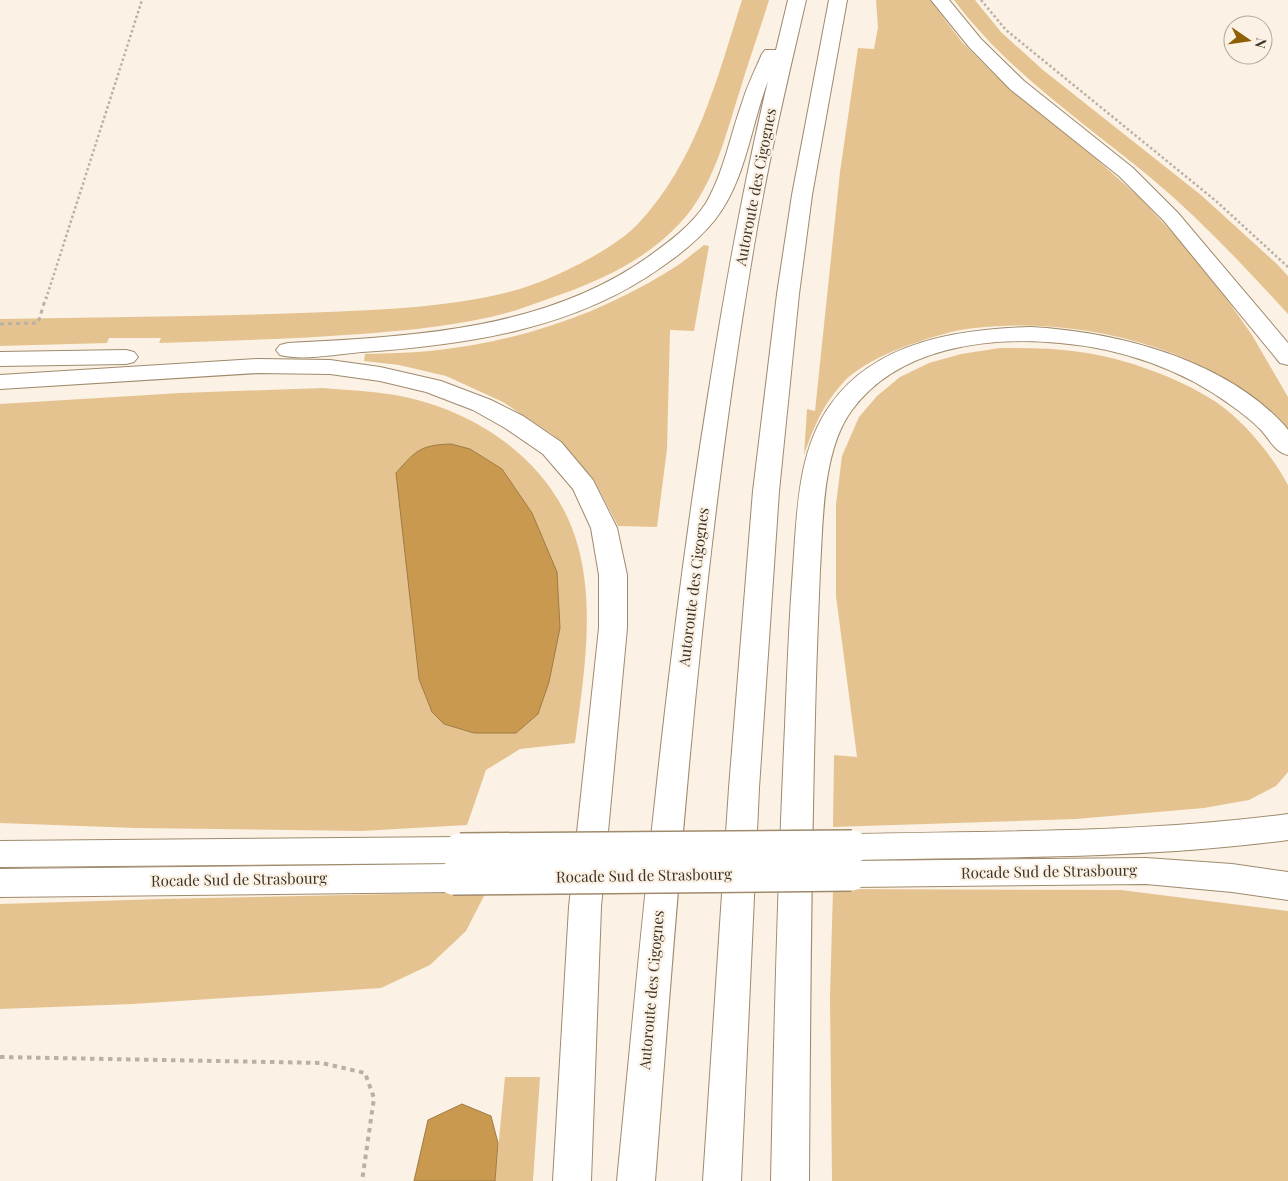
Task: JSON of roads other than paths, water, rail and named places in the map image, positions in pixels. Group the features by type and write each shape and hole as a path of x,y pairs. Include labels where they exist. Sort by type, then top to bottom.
{"highway":[{"path":"0,367 422,340 528,321 572,307 617,288 655,264 694,231 716,202 728,175 756,88 795,0"},
{"name":"Autoroute des Cigognes","path":"636,1181 668,804 704,504 741,258 767,126 795,0"},
{"path":"722,1181 752,659 765,494 780,356 805,173 817,102 838,0"},
{"path":"940,0 975,43 1018,85 1126,172 1170,217 1288,358"},
{"path":"1241,302 1288,374"},
{"path":"790,1181 798,771 805,586 812,501 818,467 826,434 841,407 861,384 887,366 916,352 948,342 981,337 1046,334 1122,347 1161,359 1201,376 1235,397 1262,418 1288,447"},
{"path":"0,359 180,356"},
{"path":"0,384 258,366 330,367 380,374 433,386 482,405 514,422 552,448 584,486 604,528 613,576 613,628 585,907 572,1181"},
{"name":"Rocade Sud de Strasbourg","path":"852,860 1220,836 1288,827"},
{"name":"Rocade Sud de Strasbourg","path":"0,853 457,864"},
{"name":"Rocade Sud de Strasbourg","path":"0,883 457,864 852,860 1146,871 1232,878 1288,886"}]}
